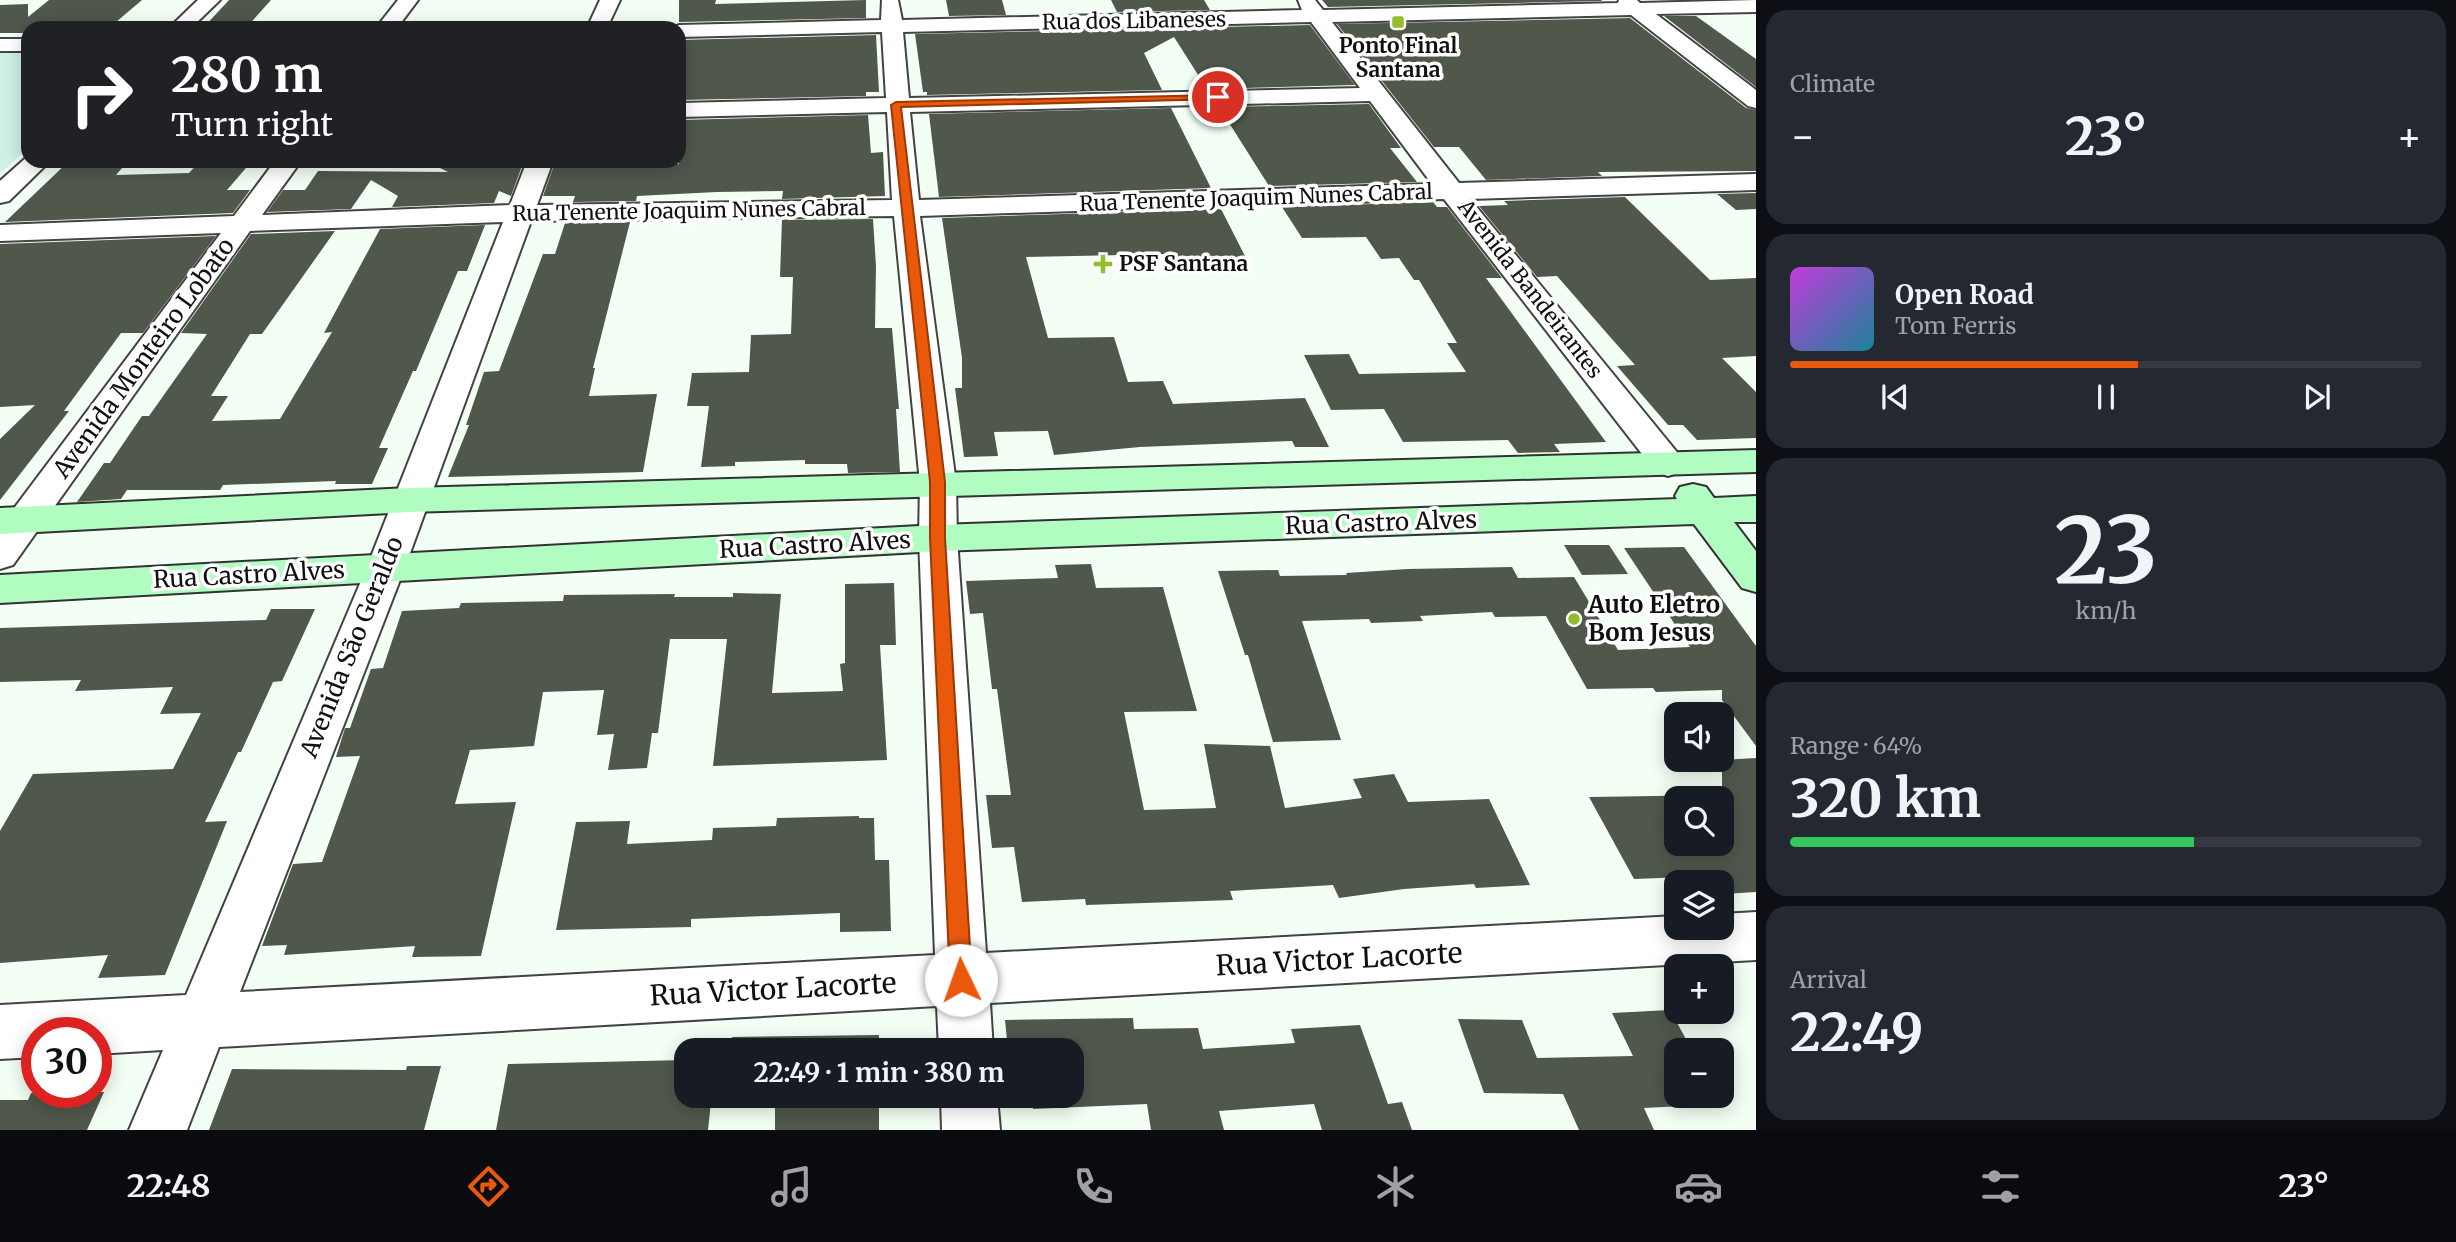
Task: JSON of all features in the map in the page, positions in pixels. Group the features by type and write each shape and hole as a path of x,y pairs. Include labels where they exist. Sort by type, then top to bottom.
{"main road":[{"name":"Rua Castro Alves","path":"12,520 409,500 938,482 1756,460"},
{"name":"Avenida Bandeirantes","path":"1668,464 1756,578"},
{"name":"Rua Castro Alves","path":"0,589 938,538 1756,509"}],"street":[{"path":"187,21 210,0"},
{"path":"392,21 408,0"},
{"path":"600,21 610,0"},
{"path":"1630,4 1756,101"},
{"name":"Rua dos Libaneses","path":"686,30 891,13 1630,4 1756,6"},
{"name":"Avenida Bandeirantes","path":"1311,8 1668,464"},
{"path":"891,13 906,208 938,482 938,538 965,1038"},
{"path":"0,45 21,45"},
{"path":"686,110 1378,94"},
{"path":"0,195 29,168"},
{"name":"Avenida Monteiro Lobato","path":"0,555 12,520 241,226 283,168"},
{"name":"Avenida São Geraldo","path":"158,1130 386,567 409,500 537,168"},
{"name":"Rua Tenente Joaquim Nunes Cabral","path":"0,233 241,226 519,213 906,208 1756,182"},
{"name":"Rua Victor Lacorte","path":"0,1032 1756,936"},
{"path":"970,1108 971,1130"}],"shaded area":[{"path":"21,51 21,154 0,174 0,52"}],"building":[{"path":"49,0 142,0 117,21 21,21 21,33 0,33 0,5 28,4 28,17"},
{"path":"229,0 271,0 252,21 210,21"},
{"path":"679,0 716,0 715,4 866,0 866,18 679,21"},
{"path":"946,0 1002,0 1006,15 949,16"},
{"path":"1111,0 1204,0 1210,10 1117,12"},
{"path":"1322,0 1601,0 1602,1 1328,7"},
{"path":"1664,16 1696,16 1756,59 1756,87"},
{"path":"1630,18 1746,108 1756,110 1756,171 1598,172 1602,176 1486,180 1459,147 1434,147 1337,24"},
{"path":"1310,25 1355,85 1207,89 1174,37 1144,53 1162,90 927,95 927,92 923,92 915,34"},
{"path":"876,35 879,92 866,92 866,96 686,100 686,40"},
{"path":"1369,104 1401,148 1390,148 1417,182 1269,186 1219,107"},
{"path":"1171,108 1211,188 939,197 929,114"},
{"path":"868,115 871,153 883,152 885,196 782,199 783,191 717,192 637,196 636,201 573,202 575,196 543,196 553,168 686,168 686,120"},
{"path":"62,168 122,168 116,175 189,173 194,168 246,168 227,190 250,190 233,213 5,222"},
{"path":"440,168 521,168 511,196 499,191 494,203 392,207 398,196 371,180 351,209 267,212 283,190 305,190 318,171 448,172"},
{"path":"1756,193 1756,209 1736,210 1717,194"},
{"path":"1625,197 1710,280 1756,278 1756,356 1722,358 1756,392 1756,438 1697,440 1683,425 1668,425 1617,366 1635,365 1557,276 1537,277 1479,206 1508,205 1504,201"},
{"path":"1433,202 1437,207 1447,207 1502,278 1486,278 1606,442 1554,444 1560,452 1518,453 1508,440 1403,442 1384,409 1331,410 1304,355 1349,354 1359,374 1466,372 1447,343 1457,343 1419,280 1414,280 1399,258 1381,259 1366,237 1302,238 1282,207"},
{"path":"1221,209 1246,258 1174,260 1172,254 1026,257 1048,338 1114,337 1128,382 1163,381 1173,404 1305,398 1329,447 1295,447 1292,441 1140,447 1054,455 1048,431 994,432 998,456 964,457 955,388 962,388 962,358 942,218"},
{"path":"873,219 876,266 875,328 892,328 899,409 896,409 900,472 848,473 847,464 805,464 805,460 735,462 735,466 701,467 709,406 687,406 692,373 749,372 751,335 791,334 793,277 780,277 782,220"},
{"path":"630,222 593,368 589,396 657,394 643,472 448,477 469,425 466,425 484,372 499,371 543,254 555,254 565,223"},
{"path":"485,225 467,271 458,271 416,371 413,371 379,448 388,448 372,484 335,484 336,481 223,485 220,490 127,490 121,499 77,502 104,463 110,463 142,416 149,416 207,334 181,333 251,234 335,231 262,334 250,334 211,396 228,396 212,421 280,419 332,332 324,333 380,229"},
{"path":"216,236 143,333 121,333 64,411 69,411 0,500 0,439 35,405 0,407 0,244"},
{"path":"1564,545 1609,545 1628,574 1582,575"},
{"path":"1684,547 1756,646 1756,746 1734,716 1734,702 1722,700 1722,690 1656,692 1653,688 1587,689 1546,616 1495,617 1492,612 1420,616 1423,621 1302,621 1341,740 1273,742 1248,655 1245,655 1218,571 1278,570 1280,576 1512,567 1518,578 1574,577 1618,650 1690,647 1624,548"},
{"path":"1091,564 1096,588 1163,587 1197,711 1124,712 1144,810 1216,808 1204,744 1270,746 1285,808 1362,798 1353,779 1394,774 1408,802 1489,799 1530,885 1476,888 1474,884 1404,889 1339,898 1333,885 1230,891 1233,900 1086,905 1085,899 1022,902 1014,847 992,848 986,795 1011,795 997,689 992,689 983,613 970,614 966,581 1058,578 1055,565"},
{"path":"894,583 896,645 880,645 887,760 713,766 727,639 670,639 658,733 652,733 647,768 608,770 614,734 597,735 604,690 543,692 534,746 470,750 455,804 516,802 481,956 412,957 415,946 284,955 287,945 262,946 293,864 322,862 360,756 336,757 345,728 350,728 371,669 383,668 402,611 459,608 461,603 563,601 564,595 675,594 674,597 733,597 733,593 781,594 772,693 843,691 840,664 845,663 845,584"},
{"path":"271,609 315,609 282,681 273,682 205,822 227,821 165,975 98,978 108,955 0,963 0,831 33,774 173,769 201,713 160,714 173,687 75,691 81,680 0,682 0,628 266,620"},
{"path":"1756,758 1756,892 1734,893 1734,870 1664,870 1664,878 1634,879 1589,797 1664,796 1664,856 1734,856 1734,786 1722,786 1722,772 1734,772 1734,759"},
{"path":"777,818 874,818 875,860 889,860 891,931 840,932 840,913 691,919 691,927 556,930 576,822 630,821 627,844 712,840 713,828 776,826"},
{"path":"1664,1010 1664,1024 1678,1024 1685,1038 1664,1038 1664,1107 1644,1108 1654,1130 1579,1130 1563,1094 1484,1093 1458,1019 1522,1020 1537,1058 1633,1056 1612,1013"},
{"path":"1133,1018 1134,1029 1198,1028 1203,1049 1295,1043 1291,1029 1360,1025 1388,1104 1402,1102 1412,1130 1322,1130 1314,1104 1219,1111 1224,1130 1151,1130 1147,1104 1084,1107 1084,1038 1007,1038 1005,1020"},
{"path":"879,1035 879,1038 732,1037"},
{"path":"674,1060 674,1108 710,1108 708,1130 496,1130 508,1064"},
{"path":"407,1066 441,1066 424,1130 209,1130 232,1069 406,1070"},
{"path":"0,1100 21,1100 21,1108 97,1108 87,1130 0,1130"},
{"path":"775,1108 879,1108 879,1130 775,1130"}],"place":[{"name":"Ponto Final Santana","path":"1398,22"},
{"name":"PSF Santana","path":"1103,264"},
{"name":"Auto Eletro Bom Jesus","path":"1574,619"}],"route":[{"path":"961,980 938,538 938,482 896,105 1218,97"}]}
